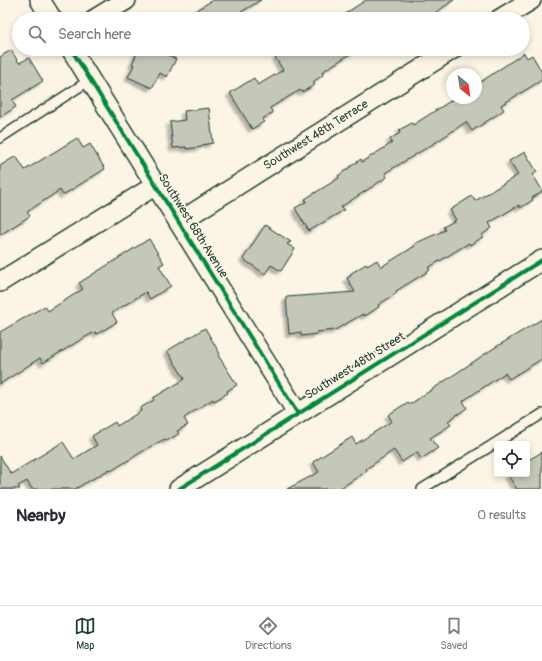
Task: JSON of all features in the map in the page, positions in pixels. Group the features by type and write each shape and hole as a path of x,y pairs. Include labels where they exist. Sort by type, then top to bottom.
{"street":[{"path":"40,0 48,12"},
{"path":"107,12 126,0"},
{"path":"511,12 531,0"},
{"name":"Southwest 68th Avenue","path":"75,56 298,414"},
{"name":"Southwest 48th Terrace","path":"179,222 442,56"},
{"path":"0,282 156,185"},
{"name":"Southwest 48th Street","path":"179,489 542,260"}],"lane":[{"path":"0,138 90,80"},
{"path":"422,489 542,414"}],"building":[{"path":"213,0 261,0 241,12 193,12"},
{"path":"366,0 454,0 436,12 348,12"},
{"path":"11,50 12,56 15,56 19,63 29,58 43,81 12,100 16,107 0,117 0,57"},
{"path":"532,55 542,72 542,80 501,105 504,110 472,131 466,122 385,173 387,177 341,207 344,210 309,231 295,208 306,202 305,199 339,178 338,176 361,159 362,162 392,143 390,139 400,133 399,130 412,123 413,125 446,104 482,104 482,81 520,56 526,56 527,58"},
{"path":"136,56 170,56 176,59 167,77 160,73 152,88 128,77 134,65 132,64"},
{"path":"347,56 322,72 323,75 313,82 315,85 302,92 300,90 270,108 273,113 262,119 264,122 252,129 230,93 254,78 258,85 283,70 275,57"},
{"path":"209,108 213,143 202,145 202,147 186,149 186,147 173,148 170,122 185,120 184,111"},
{"path":"77,138 83,148 90,144 105,169 63,195 60,190 27,212 30,216 0,235 0,166 16,156 25,170"},
{"path":"525,152 537,172 533,175 542,190 542,192 532,198 533,200 520,208 519,205 489,223 492,228 482,235 483,237 470,245 469,243 428,268 430,270 396,291 397,293 378,305 379,307 365,316 363,314 335,330 301,336 301,332 289,334 286,297 355,292 347,278 351,276 350,274 366,264 367,266 377,260 381,267 415,246 414,244 445,230 443,227 456,220 450,210 472,196 475,201 518,175 509,161"},
{"path":"265,225 291,242 287,244 295,249 281,271 271,265 265,274 243,259"},
{"path":"149,239 164,263 159,266 171,286 150,299 146,292 112,313 117,322 97,334 95,332 82,339 43,363 40,358 0,384 0,332 45,306 48,311 83,289 79,283"},
{"path":"542,319 542,359 509,379 505,373 463,401 467,408 448,421 451,425 430,438 438,448 421,459 417,452 402,462 394,450 366,469 367,471 339,489 287,489 319,472 313,462 352,437 356,444 392,421 388,415 408,402 409,405 491,350"},
{"path":"205,328 220,354 218,355 237,385 227,391 228,393 214,401 213,399 184,418 188,425 177,431 179,434 166,441 165,439 153,445 111,471 110,469 75,489 32,489 27,481 18,486 20,489 0,489 0,456 11,474 63,442 74,459 97,445 92,436 115,422 117,426 141,411 140,408 154,400 153,398 185,379 167,351"},
{"path":"542,452 542,489 517,489 509,477 530,477 530,459"}],"cycle path":[{"path":"75,56 298,414"},
{"path":"179,489 542,260"}]}
